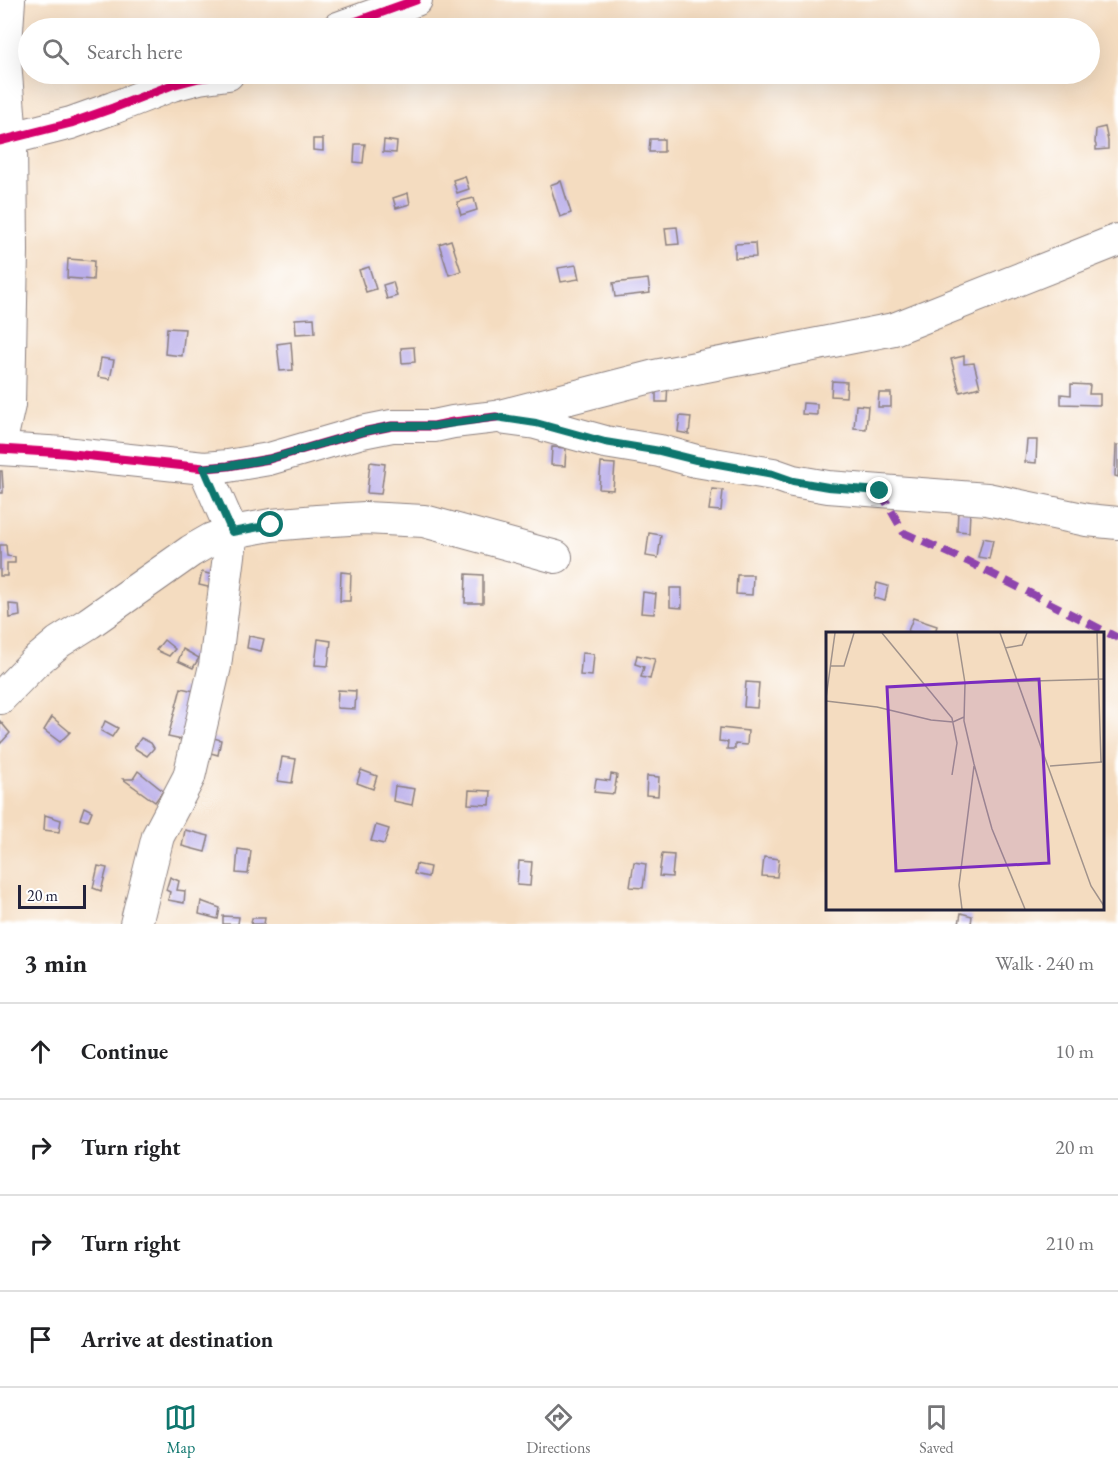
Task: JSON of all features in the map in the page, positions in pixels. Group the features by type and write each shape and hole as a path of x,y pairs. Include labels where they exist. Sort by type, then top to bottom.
{"street":[{"path":"9,0 5,61 6,140 12,251 9,405 0,447 204,468 269,459 362,432 392,426 434,426 496,417 655,376 894,329 1118,240"},
{"path":"366,18 416,0"},
{"path":"6,140 71,123 176,84"},
{"path":"496,417 536,423 605,442 660,451 828,487 987,499 1087,520 1118,523"},
{"path":"136,924 158,837 189,777 215,666 232,532 204,468"},
{"path":"0,698 33,664 59,642 191,551 212,538 232,532 271,525 364,518 424,521 556,556"}],"building":[{"path":"1105,127 1108,149 1096,150 1096,129"},
{"path":"313,139 323,139 323,151 313,150"},
{"path":"650,139 664,139 664,152 649,152"},
{"path":"384,140 397,142 396,153 383,152"},
{"path":"355,144 365,144 363,163 354,162"},
{"path":"465,176 469,189 457,193 453,180"},
{"path":"561,181 571,213 560,217 550,185"},
{"path":"408,193 410,204 396,208 393,198"},
{"path":"474,198 477,210 461,215 457,202"},
{"path":"677,227 679,244 667,245 665,228"},
{"path":"451,240 461,271 449,275 439,244"},
{"path":"755,243 756,257 735,258 735,244"},
{"path":"68,259 94,261 93,280 67,278"},
{"path":"576,265 579,279 561,282 558,268"},
{"path":"369,267 376,289 366,292 359,270"},
{"path":"648,279 650,293 615,297 613,283"},
{"path":"393,282 397,296 387,299 383,285"},
{"path":"314,318 315,333 296,334 295,319"},
{"path":"167,328 185,329 182,356 165,354"},
{"path":"291,342 293,370 280,371 277,344"},
{"path":"414,347 415,362 402,363 401,348"},
{"path":"964,356 964,364 974,363 980,387 960,392 951,359"},
{"path":"101,358 114,360 110,379 98,377"},
{"path":"656,381 668,381 667,402 656,402"},
{"path":"832,381 847,382 846,397 831,396"},
{"path":"1071,384 1090,385 1089,394 1100,394 1100,405 1061,404 1061,394 1071,395"},
{"path":"879,393 891,393 891,407 878,407"},
{"path":"803,403 817,404 817,415 802,414"},
{"path":"856,405 868,406 866,429 854,428"},
{"path":"680,416 691,417 689,434 678,432"},
{"path":"1027,440 1037,440 1036,463 1025,462"},
{"path":"1116,445 1118,445 1118,477 1115,476"},
{"path":"552,447 566,448 565,466 551,465"},
{"path":"370,462 385,464 381,494 367,493"},
{"path":"601,463 615,464 613,490 599,489"},
{"path":"0,471 2,471 3,493 0,493"},
{"path":"712,489 723,490 721,511 709,510"},
{"path":"958,511 970,512 969,532 957,531"},
{"path":"649,533 661,535 658,558 646,556"},
{"path":"983,538 993,540 989,559 978,557"},
{"path":"0,545 6,545 7,556 15,557 15,563 7,563 7,576 0,576"},
{"path":"202,572 223,578 221,590 199,585"},
{"path":"341,572 351,573 350,601 340,601"},
{"path":"466,574 483,575 483,603 465,603"},
{"path":"737,575 753,575 752,595 736,594"},
{"path":"877,583 888,586 885,601 874,598"},
{"path":"670,588 682,588 682,608 670,607"},
{"path":"643,592 656,594 654,614 641,613"},
{"path":"9,604 19,605 20,616 10,618"},
{"path":"913,618 937,626 935,632 908,631"},
{"path":"249,636 264,639 261,651 247,648"},
{"path":"318,639 331,641 328,666 315,665"},
{"path":"164,640 175,649 169,656 156,650"},
{"path":"183,649 199,658 193,668 178,661"},
{"path":"582,653 594,654 592,676 580,675"},
{"path":"637,655 655,659 650,679 641,677 644,667 635,664"},
{"path":"746,682 759,683 757,708 744,707"},
{"path":"181,688 194,691 182,740 168,737"},
{"path":"338,690 356,691 355,709 337,708"},
{"path":"52,717 70,732 60,742 44,730"},
{"path":"0,721 10,733 0,744"},
{"path":"105,721 118,728 112,737 101,731"},
{"path":"720,728 748,731 747,745 735,744 735,749 727,749 728,742 719,741"},
{"path":"210,737 221,740 218,755 207,752"},
{"path":"141,738 151,743 154,748 147,756 134,748"},
{"path":"282,757 296,759 292,783 278,781"},
{"path":"361,770 377,776 373,789 357,783"},
{"path":"138,771 163,791 155,802 123,779 133,779"},
{"path":"611,774 617,775 614,794 594,792 596,779 610,781"},
{"path":"647,776 659,777 658,796 646,795"},
{"path":"395,786 415,789 412,805 393,801"},
{"path":"469,790 491,791 490,805 468,804"},
{"path":"84,807 92,811 88,821 80,819"},
{"path":"45,815 61,820 59,832 44,830"},
{"path":"376,825 389,829 384,844 371,841"},
{"path":"185,830 209,836 205,852 182,846"},
{"path":"238,849 251,851 248,874 236,873"},
{"path":"662,854 674,855 672,877 659,876"},
{"path":"764,857 779,859 777,877 762,876"},
{"path":"519,861 532,862 530,886 517,885"},
{"path":"634,862 646,864 643,888 630,887"},
{"path":"416,864 430,867 428,877 414,874"},
{"path":"98,866 107,868 101,891 93,888"},
{"path":"170,877 179,881 177,890 185,891 184,903 168,900 170,892 166,890"},
{"path":"201,901 220,908 218,919 199,914"},
{"path":"961,913 972,916 971,924 959,924"},
{"path":"223,916 239,917 238,924 223,924"},
{"path":"252,918 265,918 264,924 251,924"}],"marked path":[{"path":"880,491 904,533 967,561 1118,638"}],"cycle path":[{"path":"366,18 416,0"},
{"path":"0,141 71,123 176,84"},
{"path":"0,449 64,453 204,468 269,459 362,432 392,426 434,426 496,417"}],"route":[{"path":"271,525 232,532 204,468 269,459 362,432 392,426 434,426 496,417 536,423 605,442 773,474 793,481 828,487 880,491"}]}
